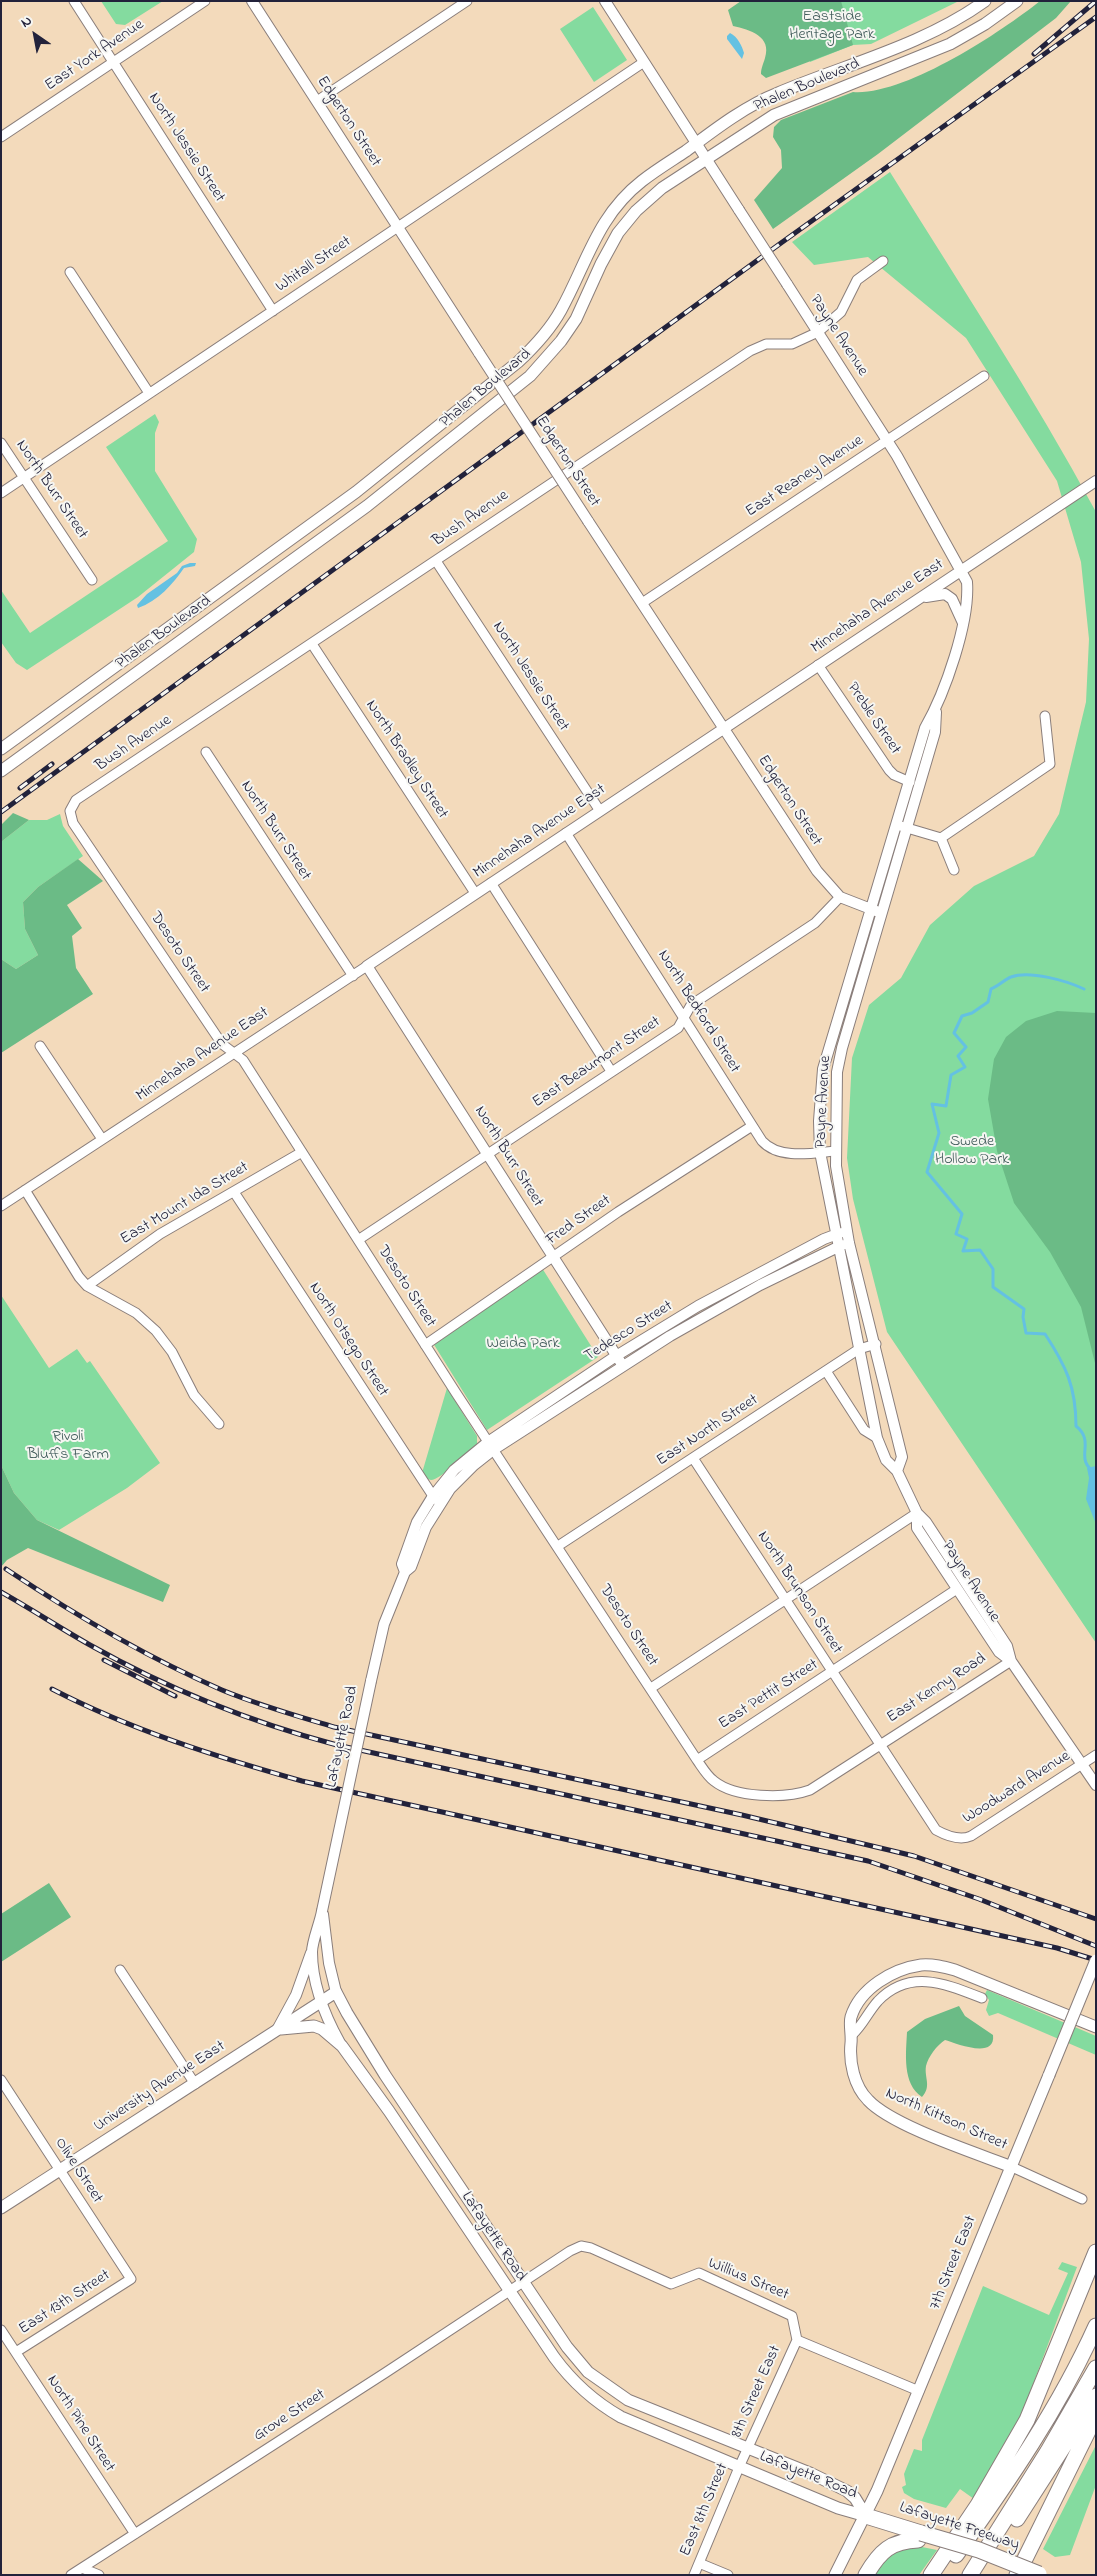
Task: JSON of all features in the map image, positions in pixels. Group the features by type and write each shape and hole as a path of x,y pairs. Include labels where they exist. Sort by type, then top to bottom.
{"highway":[{"path":"931,2575 978,2505 1027,2420 1096,2252"},
{"path":"942,2575 1030,2448 1083,2355 1096,2326"},
{"path":"970,2575 1048,2451 1096,2368"},
{"path":"979,2575 1050,2471 1096,2396"},
{"path":"1017,2575 1096,2415"},
{"name":"Lafayette Freeway","path":"866,2516 920,2536 979,2550 1040,2574"},
{"path":"866,2575 885,2548 920,2536"}],"main road":[{"name":"Phalen Boulevard","path":"1,749 356,492 518,362 534,346 560,312 593,239 613,210 642,180 767,98 943,27 985,1"},
{"name":"Phalen Boulevard","path":"1,770 367,506 530,376 561,342 576,319 601,264 626,223 662,188 774,115 958,40 1017,1"},
{"name":"7th Street East","path":"835,2575 866,2516 1012,2167 1096,1960"},
{"name":"North Kittson Street","path":"1012,2167 878,2110 866,2098 857,2083 850,2052 852,2034 850,2018 865,1994 886,1977 907,1968 923,1965 955,1970 1096,2027"},
{"name":"University Avenue East","path":"1,2208 336,1992"},
{"name":"Lafayette Road","path":"336,1992 347,2014 385,2075 567,2347 588,2372 601,2383 628,2400 744,2457 838,2508 866,2516"},
{"path":"277,2030 314,2026 322,2029 342,2046"},
{"name":"Lafayette Road","path":"342,2046 389,2111 566,2374 590,2398 621,2417 744,2457 810,2473 855,2498 866,2516"}],"street":[{"name":"North Jessie Street","path":"74,1 273,311"},
{"name":"East York Avenue","path":"1,137 205,1"},
{"name":"Edgerton Street","path":"252,1 397,228 817,871 840,897 881,913"},
{"path":"317,101 467,1"},
{"name":"Payne Avenue","path":"604,1 887,440 962,569 968,588 968,603 963,623 936,709 926,728 823,1069 819,1121 820,1152 837,1246 877,1438 886,1460 897,1471 917,1513 926,1522 1007,1646 1011,1661 1096,1785"},
{"name":"Whitall Street","path":"1,493 644,62"},
{"name":"Bush Avenue","path":"70,811 76,800 750,351 766,344 792,344 818,332 841,312 857,280 883,261"},
{"path":"70,272 149,393"},
{"name":"East Reaney Avenue","path":"642,602 984,376"},
{"name":"North Burr Street","path":"1,443 92,580"},
{"name":"Minnehaha Avenue East","path":"1,1206 233,1052 353,976 1096,481"},
{"name":"North Jessie Street","path":"436,561 600,811"},
{"path":"915,600 934,594 945,594 952,599 963,623"},
{"name":"North Bradley Street","path":"312,644 475,893"},
{"name":"Preble Street","path":"818,665 889,770 910,782"},
{"name":"Payne Avenue","path":"897,1471 902,1457 847,1231 836,1151 839,1059 936,732 936,709"},
{"path":"941,838 1050,764 1045,716"},
{"name":"North Burr Street","path":"206,752 353,976"},
{"name":"Desoto Street","path":"70,811 73,823 222,1044 243,1060 491,1446 697,1760 715,1782"},
{"path":"897,825 941,838"},
{"name":"North Bedford Street","path":"566,833 752,1126 769,1148 774,1151 788,1153 836,1151"},
{"path":"941,838 954,870"},
{"path":"491,883 611,1071"},
{"name":"East Beaumont Street","path":"358,1240 678,1028 691,1005 815,923 840,897"},
{"name":"North Burr Street","path":"367,966 623,1366"},
{"path":"40,1046 102,1139"},
{"name":"Fred Street","path":"425,1345 661,1184 752,1126"},
{"name":"East Mount Ida Street","path":"87,1286 160,1234 302,1152"},
{"path":"26,1190 79,1277 87,1286 125,1305 156,1331 172,1352 197,1399 218,1424"},
{"name":"North Otsego Street","path":"234,1192 436,1500"},
{"name":"Tedesco Street","path":"491,1446 616,1356 698,1306 835,1235 847,1231"},
{"name":"Tedesco Street","path":"446,1486 467,1459 712,1312 837,1246 849,1242"},
{"name":"East North Street","path":"558,1546 859,1348 876,1344"},
{"name":"Payne Avenue","path":"826,1371 864,1430 877,1438"},
{"name":"North Brunson Street","path":"693,1458 880,1744"},
{"name":"Lafayette Road","path":"342,2046 330,2025 321,2001 312,1950 384,1624 405,1572 411,1568 436,1500 446,1486"},
{"path":"651,1688 917,1513"},
{"name":"Payne Avenue","path":"917,1513 917,1528 998,1652 1011,1661"},
{"name":"East Pettit Street","path":"697,1760 957,1589"},
{"name":"East Kenny Road","path":"715,1782 742,1793 755,1795 801,1793 810,1790 1011,1661"},
{"name":"Woodward Avenue","path":"880,1744 936,1830 951,1837 965,1839 1096,1755"},
{"name":"Lafayette Road","path":"322,1911 327,1934 329,1963 336,1992"},
{"path":"277,2030 296,1995 312,1950"},
{"path":"120,1970 195,2084"},
{"path":"852,2034 862,2026 876,2003 886,1993 908,1984 935,1981 982,1998"},
{"name":"Olive Street","path":"1,2080 131,2279"},
{"name":"North Kittson Street","path":"1012,2167 1082,2199"},
{"name":"Willius Street","path":"524,2282 570,2250 581,2246 591,2248 671,2284 699,2273 792,2316 797,2340"},
{"name":"East 13th Street","path":"16,2352 131,2279"},
{"name":"Grove Street","path":"71,2575 524,2282"},
{"name":"North Pine Street","path":"1,2330 135,2534"},
{"path":"797,2340 919,2391"},
{"name":"8th Street East","path":"744,2457 797,2340"},
{"name":"East 8th Street","path":"694,2575 744,2457"},
{"path":"699,2563 728,2575"},
{"path":"82,2568 100,2575"}],"green space":[{"path":"101,1 163,1 125,25 116,24"},
{"path":"741,1 841,1 853,45 766,78 761,74 766,50 762,39 752,32 733,26 728,10"},
{"name":"Eastside Heritage Park","path":"805,1 959,1 871,44 853,45 810,62"},
{"path":"1040,1 1071,1 1056,18 878,154 773,229 754,200 782,168 781,150 773,137 774,127 781,120 853,92 874,91 898,84 924,73 977,45"},
{"path":"593,7 627,60 594,82 560,29"},
{"name":"Swede Hollow Park","path":"890,172 1022,383 1096,512 1096,1643 887,1332 853,1199 847,1158 852,1058 869,1005 901,978 930,925 974,886 1034,856 1059,814 1086,702 1089,639 1081,562 1057,481 966,338 868,257 814,265 792,242"},
{"path":"155,414 159,422 155,433 155,471 197,539 194,552 138,597 27,670 16,663 1,642 1,590 30,633 168,541 106,447"},
{"path":"13,813 29,820 1,842 1,825"},
{"path":"60,814 63,826 83,856 38,887 23,902 25,929 38,955 16,969 1,959 1,842 29,820 47,820"},
{"path":"78,859 103,881 67,905 82,928 72,936 76,968 93,994 1,1053 1,959 16,969 38,955 25,929 23,902 38,887"},
{"path":"1057,1011 1096,1013 1096,1367 1081,1307 1050,1252 1014,1203 997,1151 988,1099 994,1059 1006,1037 1026,1021"},
{"name":"Weida Park","path":"542,1268 598,1357 487,1430 433,1343"},
{"name":"Rivoli Bluffs Farm","path":"1,1295 49,1368 77,1349 87,1363 90,1361 160,1463 127,1488 59,1530 37,1520 14,1493 1,1465"},
{"path":"447,1388 477,1436 477,1444 441,1476 431,1480 422,1473"},
{"path":"1,1465 14,1493 37,1520 170,1585 163,1602 28,1548 7,1560 1,1567"},
{"path":"49,1883 71,1917 1,1962 1,1914"},
{"path":"987,1990 1096,2036 1096,2055 998,2013 989,2016 986,2010 989,2000 985,1994"},
{"path":"959,2006 965,2016 993,2035 992,2043 988,2047 974,2048 945,2040 942,2042 933,2052 927,2063 927,2089 922,2097 911,2084 908,2076 906,2058 907,2032 925,2019"},
{"path":"1062,2262 1077,2267 1020,2419 974,2499 960,2489 946,2508 914,2499 904,2493 902,2487 906,2485 904,2474 914,2449 922,2451 922,2440 983,2286 1049,2315 1068,2273 1058,2269"},
{"path":"1096,2445 1096,2485 1070,2555 1055,2557 1043,2549"},
{"path":"917,2546 937,2550 919,2575 873,2575 889,2553"}],"water":[{"path":"730,33 741,45 744,53 742,59 727,39"},
{"path":"196,563 195,566 184,568 170,586 152,601 138,608 137,605 147,594 177,573 182,566"},
{"path":"1096,1466 1096,1524 1086,1499 1089,1478 1087,1468"}],"waterway":[{"path":"1084,989 1048,977 1019,975 1009,978 991,989 988,1002 972,1013 962,1016 954,1033 966,1047 958,1056 965,1067 951,1075 946,1106 932,1104 939,1133 927,1172 962,1214 956,1234 967,1239 963,1251 980,1250 993,1269 993,1287 1024,1309 1023,1317 1026,1333 1045,1334 1059,1356 1072,1388 1076,1426 1082,1432 1085,1439 1086,1462 1089,1468 1096,1473"}],"railway":[{"path":"1034,54 1096,1"},
{"path":"1,812 781,243 1096,17"},
{"path":"20,788 52,764"},
{"path":"6,1569 58,1603 138,1649 166,1664 249,1701 334,1727 742,1815 914,1856 1096,1919"},
{"path":"1,1592 90,1645 149,1676 210,1703 273,1726 337,1745 868,1861 979,1899 1096,1946"},
{"path":"104,1660 175,1696"},
{"path":"52,1689 143,1730 302,1781 1057,1948 1096,1960"}]}
